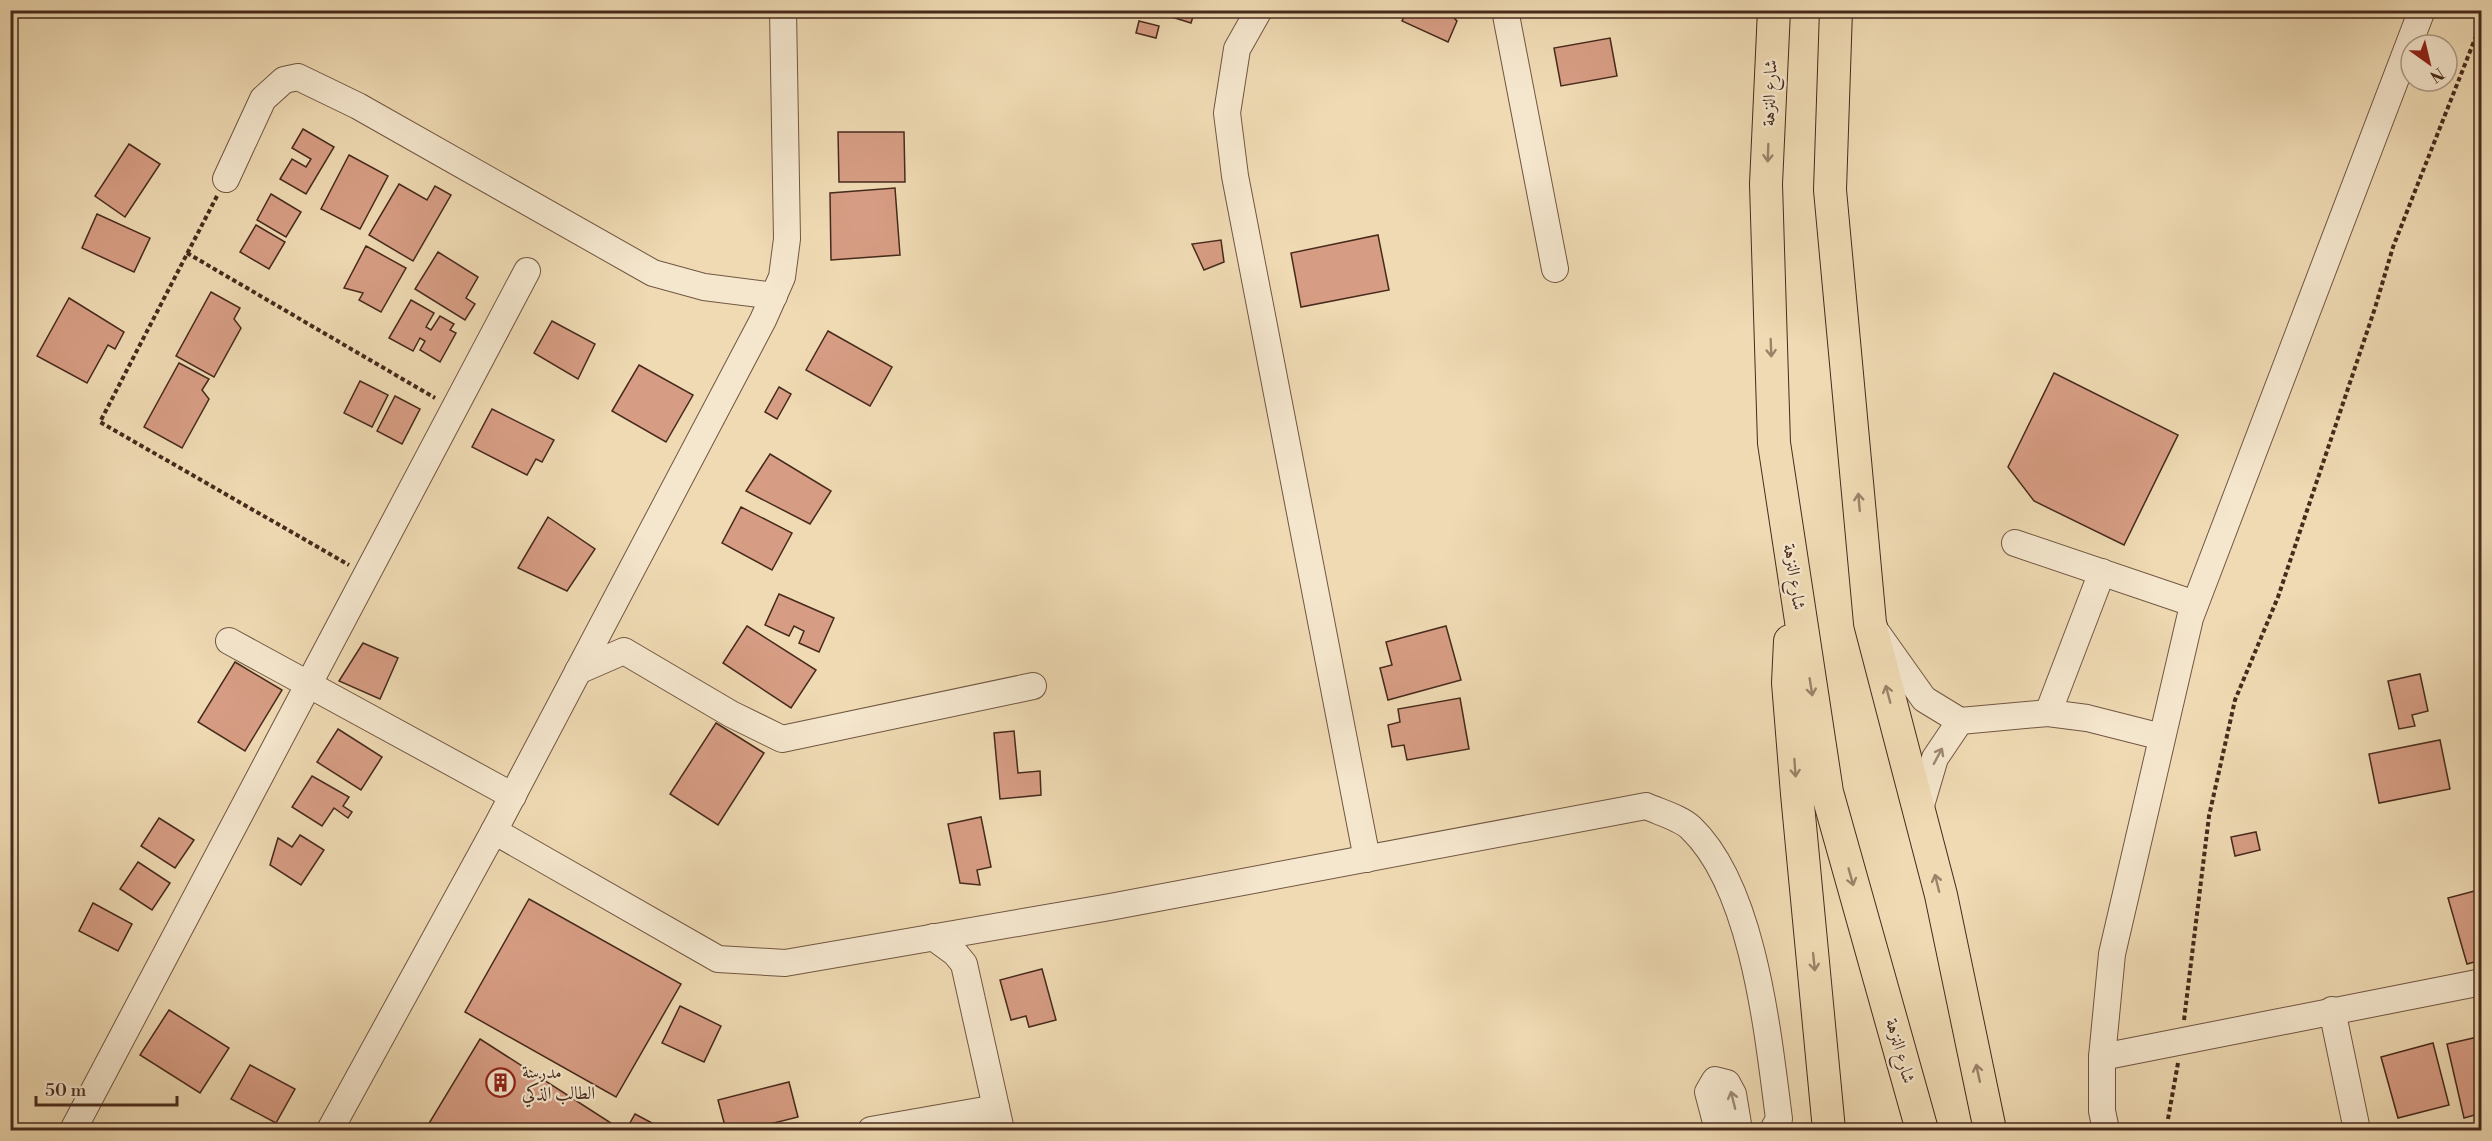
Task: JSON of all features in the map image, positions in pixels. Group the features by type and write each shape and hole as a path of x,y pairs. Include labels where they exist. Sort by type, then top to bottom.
{"main road":[{"name":"شارع النزهة","path":"1774,10 1766,184 1774,443 1827,792 1922,1131"},
{"path":"1836,10 1830,190 1870,623 1941,895 1990,1131"},
{"path":"1792,562 1788,683 1829,1131"}],"street":[{"path":"330,1131 513,796 782,278 786,239 783,10"},
{"path":"1259,10 1237,49 1227,113 1235,176 1367,859"},
{"path":"1505,10 1555,269"},
{"path":"2106,1131 2102,1111 2102,1057 2112,954 2195,604 2422,10"},
{"path":"226,179 263,99 284,80 297,77 358,106 653,273 704,287 774,296"},
{"path":"73,1131 526,271"},
{"path":"2016,543 2195,604"},
{"path":"2048,713 2102,572"},
{"path":"609,614 624,651 731,714 782,739 1033,686"},
{"path":"1870,623 1924,699 1960,721 2048,713 2087,718 2162,736"},
{"path":"229,641 513,796"},
{"path":"578,671 624,651"},
{"path":"1919,812 1935,758 1960,721"},
{"path":"494,831 718,959 785,963 984,929 1646,806 1690,826 1712,854 1734,893 1765,1009 1779,1119 1773,1131"},
{"path":"964,964 973,942 984,929"},
{"path":"871,1131 998,1119 964,964 955,953 933,938"},
{"path":"2102,1057 2481,982"},
{"path":"2332,1010 2357,1131"},
{"path":"1718,1131 1708,1092 1715,1080 1727,1083 1733,1094 1740,1131"}],"path":[{"path":"2168,1119 2182,1041 2209,816 2235,700 2278,597 2375,308 2393,247 2481,21"},
{"path":"226,179 100,422 365,574"},
{"path":"187,254 453,409"}],"building":[{"path":"1160,10 1195,10 1191,23 1159,13"},
{"path":"1407,10 1446,10 1457,21 1448,42 1402,21"},
{"path":"1139,21 1159,26 1156,38 1136,33"},
{"path":"1610,38 1617,76 1561,86 1554,48"},
{"path":"303,129 334,147 306,194 280,179 292,159 306,167 311,159 292,148"},
{"path":"838,132 904,132 905,182 839,182"},
{"path":"129,144 160,164 125,217 95,196"},
{"path":"349,155 388,176 360,229 321,209"},
{"path":"399,184 427,200 435,186 451,195 413,261 369,235"},
{"path":"895,188 900,255 831,260 830,193"},
{"path":"271,194 301,212 286,237 257,220"},
{"path":"97,214 150,238 134,272 82,248"},
{"path":"256,225 285,242 269,269 240,252"},
{"path":"1378,235 1389,290 1301,307 1291,253"},
{"path":"1221,240 1224,262 1204,270 1192,244"},
{"path":"366,246 406,268 381,312 359,300 363,293 344,288"},
{"path":"438,252 478,277 466,298 475,304 465,320 415,289"},
{"path":"211,292 240,308 234,319 241,328 214,377 176,356"},
{"path":"69,298 124,332 115,349 108,345 87,383 37,356"},
{"path":"411,300 434,313 426,327 431,330 440,316 454,324 450,330 456,333 440,362 420,350 425,341 420,338 413,351 389,338"},
{"path":"552,321 595,344 578,379 534,353"},
{"path":"828,331 892,367 870,406 806,370"},
{"path":"179,363 209,379 202,390 209,399 182,448 144,427"},
{"path":"639,365 693,395 666,442 612,411"},
{"path":"2054,373 2178,435 2124,545 2034,501 2008,467"},
{"path":"360,381 388,395 372,427 344,413"},
{"path":"779,387 791,394 777,419 765,412"},
{"path":"395,396 420,409 402,444 377,431"},
{"path":"492,409 554,440 542,462 536,459 527,475 472,447"},
{"path":"770,454 831,491 810,524 746,491"},
{"path":"741,507 792,533 772,570 722,543"},
{"path":"548,517 595,549 567,591 518,568"},
{"path":"779,594 834,618 819,652 799,643 804,631 794,626 789,636 765,625"},
{"path":"747,626 816,670 791,708 723,663"},
{"path":"1446,626 1461,680 1388,700 1380,668 1392,665 1386,642"},
{"path":"363,643 398,658 380,699 339,681"},
{"path":"235,662 282,690 245,751 198,722"},
{"path":"2420,674 2428,711 2412,715 2415,726 2399,729 2388,681"},
{"path":"1460,698 1469,749 1407,760 1404,745 1392,747 1388,725 1400,722 1398,709"},
{"path":"716,723 764,753 718,825 670,794"},
{"path":"338,729 382,757 361,790 317,762"},
{"path":"1014,731 1018,773 1040,771 1041,795 1000,799 994,733"},
{"path":"2440,740 2450,789 2379,803 2369,754"},
{"path":"312,776 349,797 343,806 352,812 348,818 334,808 322,826 292,807"},
{"path":"981,817 991,867 977,870 980,885 960,883 948,824"},
{"path":"159,818 194,840 175,868 141,846"},
{"path":"2256,832 2260,850 2235,856 2231,837"},
{"path":"300,835 324,850 301,885 270,865 278,838 292,847"},
{"path":"138,862 170,883 152,910 120,889"},
{"path":"2482,889 2482,960 2467,964 2448,898"},
{"path":"529,899 681,984 616,1097 465,1012"},
{"path":"93,903 132,924 118,951 79,931"},
{"path":"1042,969 1056,1020 1029,1027 1026,1016 1011,1020 1000,980"},
{"path":"680,1006 721,1026 704,1062 662,1043"},
{"path":"169,1010 229,1048 200,1093 140,1055"},
{"path":"2482,1036 2482,1113 2464,1118 2447,1044"},
{"name":"مدرسة الطالب الذكي","path":"480,1039 614,1125 610,1130 425,1130"},
{"path":"2433,1043 2449,1105 2398,1118 2381,1057"},
{"path":"250,1065 295,1089 276,1123 231,1099"},
{"path":"789,1082 798,1117 746,1130 726,1130 718,1100"},
{"path":"635,1114 665,1130 626,1130"}],"place":[{"name":"مدرسة الطالب الذكي","path":"501,1082"}]}
